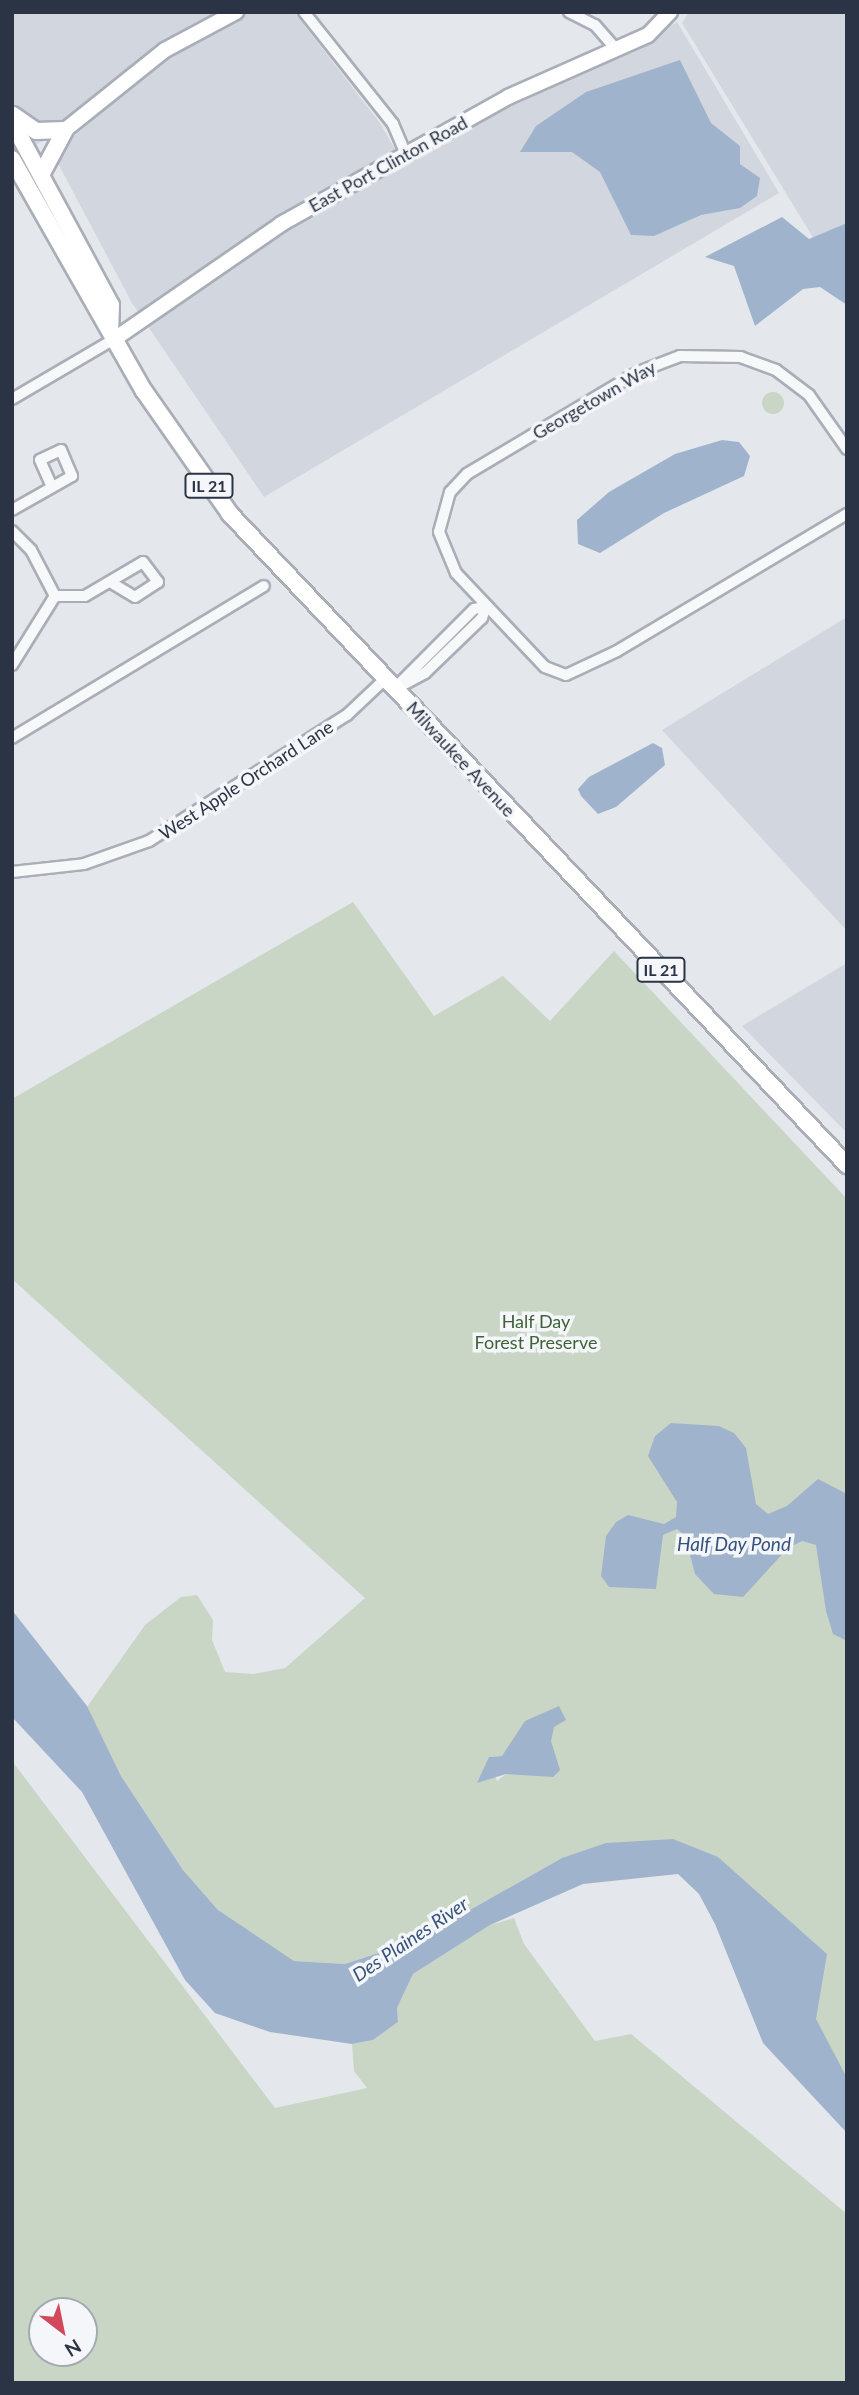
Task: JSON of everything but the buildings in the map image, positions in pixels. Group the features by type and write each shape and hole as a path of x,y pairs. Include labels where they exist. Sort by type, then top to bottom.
{"main road":[{"path":"12,115 36,131 65,130"},
{"name":"Milwaukee Avenue","path":"12,122 111,305 113,333"},
{"path":"41,175 65,130"},
{"name":"Milwaukee Avenue","path":"13,160 164,424 230,514 847,1165"},
{"path":"12,179 29,189"}],"street":[{"path":"65,130 165,50 236,12"},
{"path":"304,12 393,124 407,154"},
{"path":"569,12 595,25 616,49"},
{"name":"East Port Clinton Road","path":"113,333 281,224 508,97 648,35 670,12"},
{"path":"13,160 28,152"},
{"path":"12,399 113,333"},
{"name":"Georgetown Way","path":"847,449 809,395 762,364 699,354 659,362 467,474 450,492 441,545 486,606 545,667 579,673 847,514"},
{"path":"12,510 51,485"},
{"path":"12,531 31,550 55,596"},
{"path":"55,596 77,598 110,582"},
{"path":"12,738 264,586"},
{"path":"14,657 55,596"},
{"path":"390,684 425,673 482,618 486,606"},
{"name":"West Apple Orchard Lane","path":"12,872 84,864 149,841 347,715 390,684"}],"shaded area":[{"path":"12,12 236,12 165,50 91,113 12,159"},
{"path":"248,12 294,12 380,123 404,165 433,143 630,51 677,22 779,193 264,497 132,303 53,154 167,57"},
{"path":"689,12 847,12 847,293 682,23"},
{"path":"847,617 847,931 662,730"},
{"path":"847,963 847,1133 742,1026"}],"green space":[{"path":"773,392 781,395 784,403 781,411 773,414 765,411 762,403 765,395"},
{"name":"Half Day Forest Preserve","path":"353,902 434,1016 503,976 550,1021 614,951 847,1199 847,2096 715,1882 647,1851 562,1858 415,1941 345,1964 294,1961 267,1948 218,1910 183,1870 121,1776 87,1707 145,1625 181,1597 197,1595 213,1620 212,1640 225,1672 254,1674 285,1668 365,1598 12,1279 12,1099","holes":["502,1756 553,1776 506,1774 497,1781 489,1757"]},
{"path":"12,1761 275,2108 367,2088 354,2071 352,2044 373,2040 398,2022 397,2008 413,1974 490,1925 514,1918 524,1944 595,2041 631,2034 847,2214 847,2383 12,2383"}],"water":[{"path":"680,60 711,123 740,146 740,164 760,178 757,196 740,208 701,215 654,236 631,235 600,172 572,152 520,152 536,126 586,92"},
{"path":"782,217 809,239 847,223 847,305 820,287 803,289 755,326 734,266 705,257"},
{"path":"722,440 739,442 750,456 744,476 664,513 600,553 578,544 577,520 609,492 675,454"},
{"path":"653,743 662,748 665,765 616,807 598,814 578,789 589,777"},
{"name":"Half Day Pond","path":"671,1423 719,1426 734,1433 746,1448 756,1504 768,1514 787,1506 818,1479 847,1494 847,1641 833,1634 826,1611 816,1545 802,1541 788,1548 743,1597 714,1594 695,1574 685,1536 677,1529 663,1535 656,1589 609,1587 601,1576 606,1536 616,1522 628,1515 664,1524 676,1517 677,1502 648,1456 655,1436"},
{"path":"12,1610 87,1706 121,1776 183,1870 218,1910 294,1961 345,1964 415,1941 562,1858 606,1843 673,1839 718,1857 827,1954 816,2019 847,2078 847,2133 763,2043 715,1924 699,1894 678,1874 583,1884 490,1925 413,1974 397,2008 398,2022 373,2040 352,2044 270,2032 215,2013 185,1980 82,1792 12,1717"},
{"path":"559,1706 566,1720 554,1727 551,1741 560,1770 553,1777 506,1774 477,1783 489,1757 502,1756 525,1721"}],"water label":[{"name":"Des Plaines River","path":"410,1939"}]}
